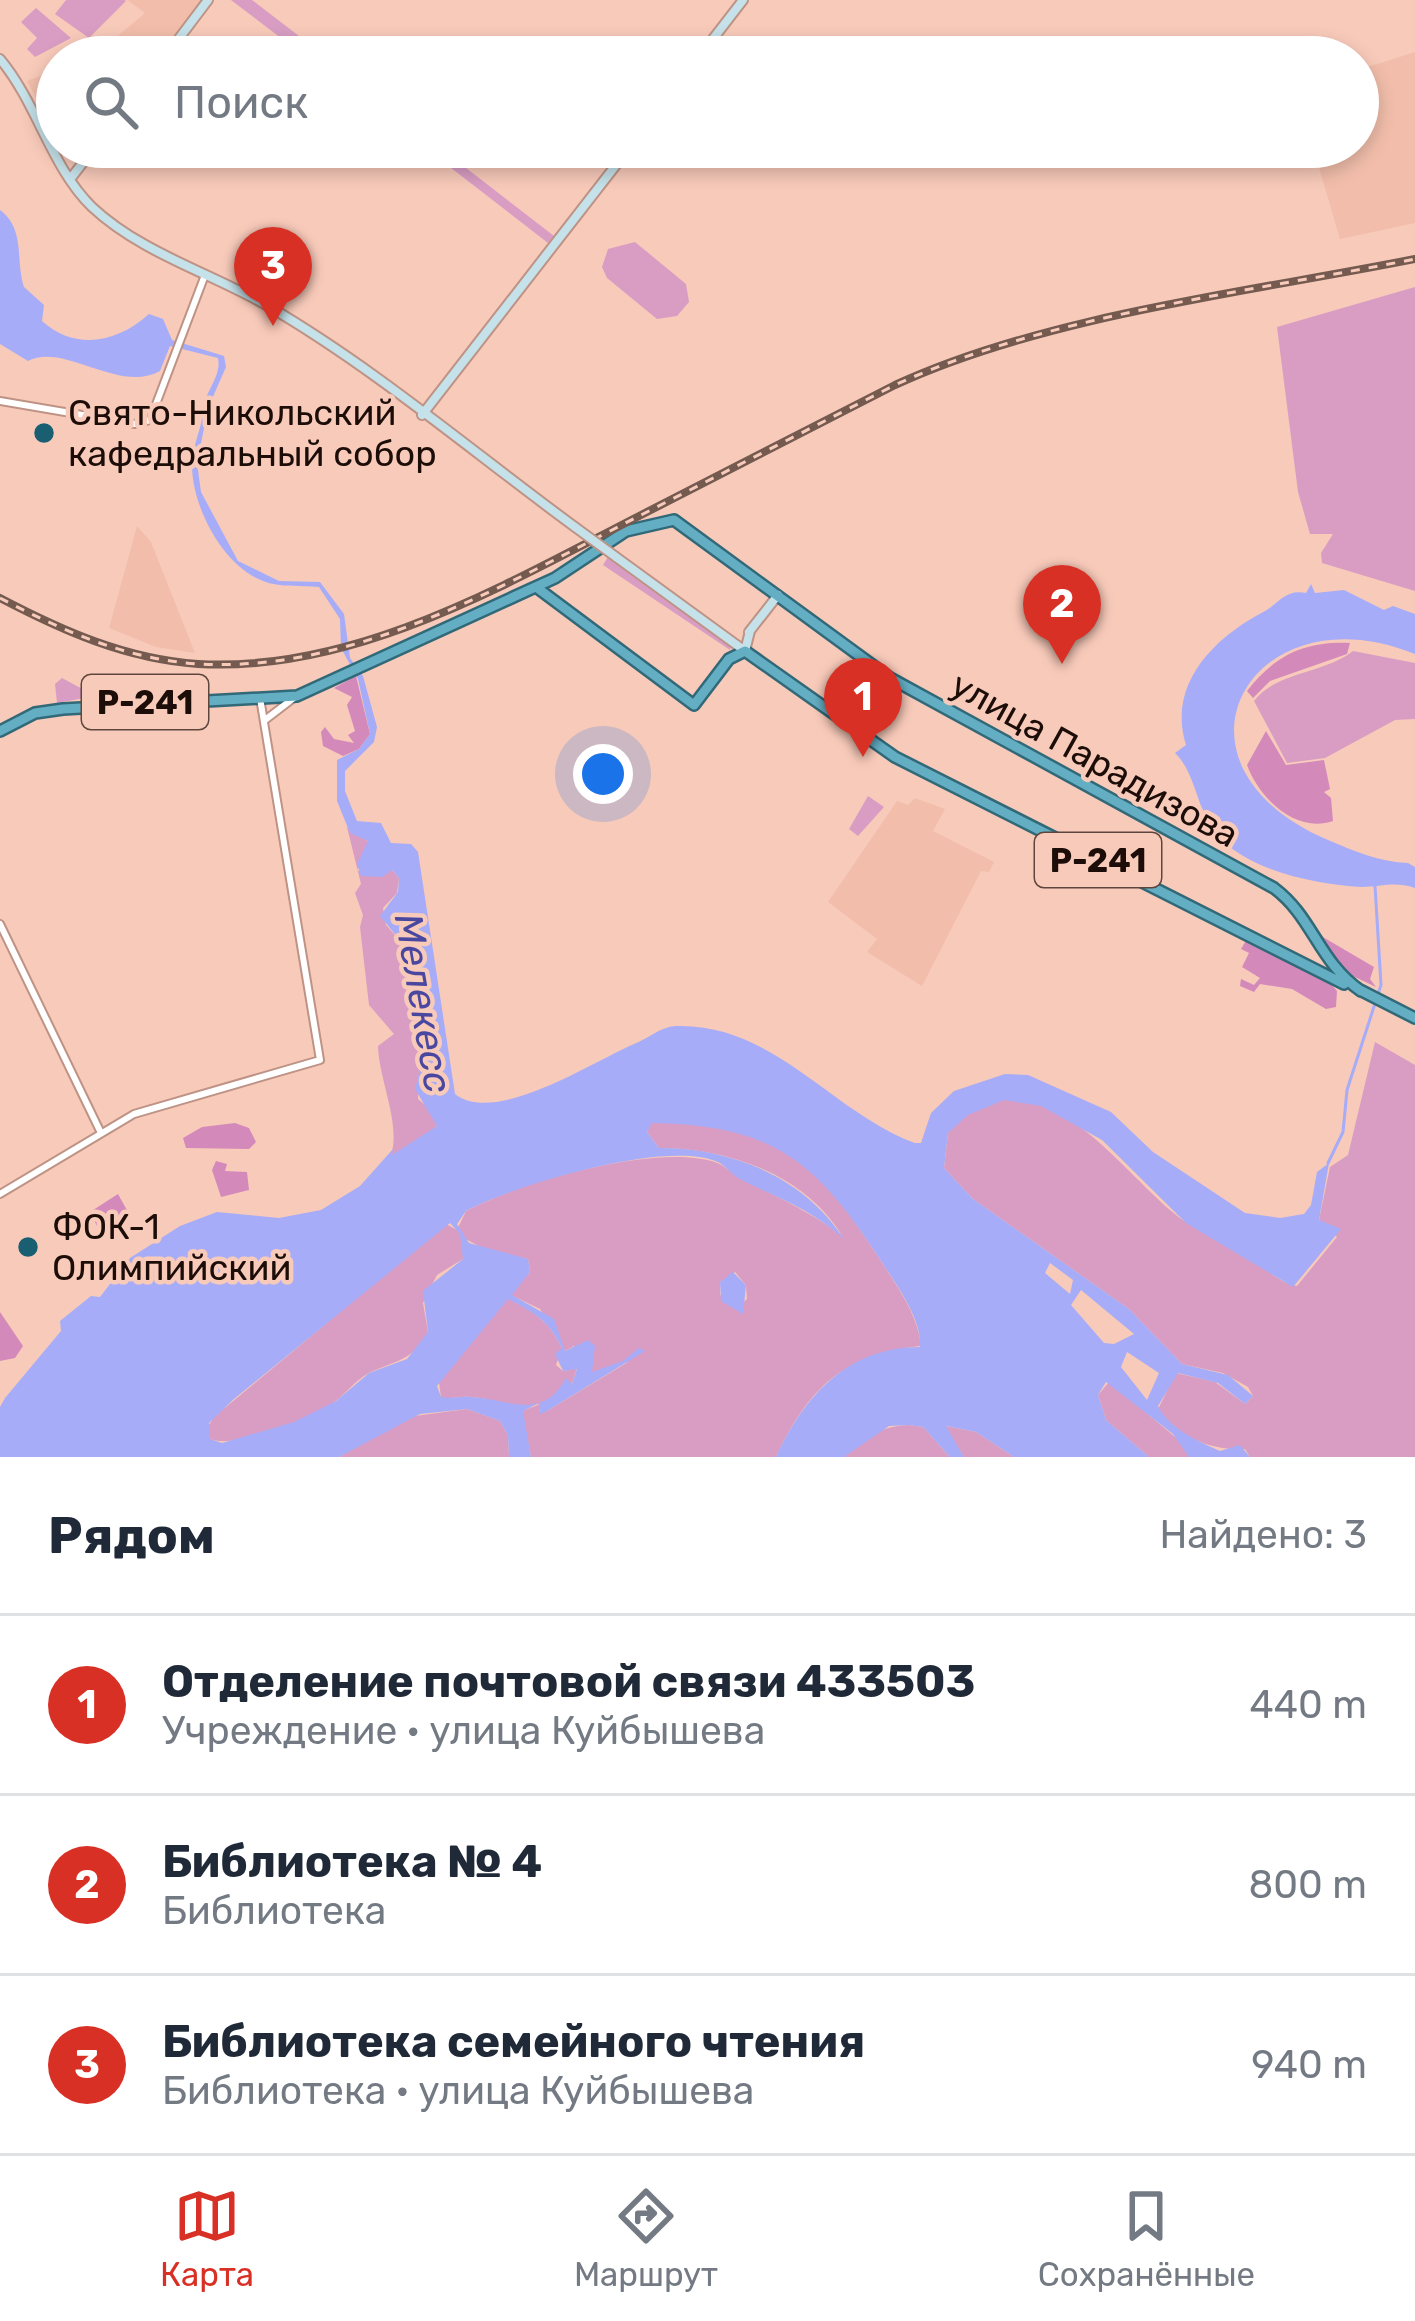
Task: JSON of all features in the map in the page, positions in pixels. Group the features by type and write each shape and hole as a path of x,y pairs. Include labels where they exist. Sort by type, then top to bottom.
{"highway":[{"name":"улица Парадизова","path":"536,586 576,567 613,538 661,520 683,522 890,678 1274,887 1296,908 1328,964 1364,992"},
{"name":"Р-241","path":"0,731 29,716 63,709 203,697 297,696 536,586"},
{"path":"536,586 694,705 729,659 745,651"},
{"name":"Р-241","path":"745,651 831,716 941,781 1415,1018"}],"main road":[{"path":"180,36 208,0"},
{"path":"715,36 743,0"},
{"path":"0,59 36,112"},
{"path":"65,168 111,222 291,321 745,651 750,632"},
{"path":"70,178 78,168"},
{"path":"422,415 614,168"},
{"path":"729,659 734,643 750,632 778,595"}],"street":[{"path":"0,401 135,424 150,420 205,274"},
{"path":"265,720 297,696"},
{"path":"0,1194 101,1133 176,1099 320,1060 260,698"},
{"path":"0,924 101,1133"}],"shaded area":[{"path":"66,0 126,1 91,36 55,14"},
{"path":"127,0 204,0 176,36 118,36 145,13"},
{"path":"231,0 252,0 299,36 278,36"},
{"path":"36,8 69,36 36,37 21,22"},
{"path":"1415,52 1415,223 1340,239 1319,168 1379,168 1379,63"},
{"path":"36,77 36,98 27,81"},
{"path":"451,168 466,168 554,236 548,243"},
{"path":"635,242 686,284 689,302 677,316 657,319 607,278 602,267 608,249"},
{"path":"1415,287 1415,591 1322,563 1321,553 1333,534 1310,534 1298,492 1277,327"},
{"path":"137,526 151,542 195,653 156,647 109,628"},
{"path":"608,557 731,646 730,650 603,565"},
{"path":"1350,643 1347,654 1270,681 1253,698 1247,691 1292,653"},
{"path":"1353,651 1415,663 1415,719 1395,720 1325,758 1287,763 1254,701 1275,684"},
{"path":"356,676 370,734 359,749 343,756 323,746 321,732 325,727 334,739 354,743 348,735 355,731 347,705 352,697 334,688"},
{"path":"62,678 90,697 57,703 55,684"},
{"path":"1266,731 1286,765 1324,760 1330,789 1324,792 1331,798 1333,821 1319,824 1293,818 1260,789 1247,765"},
{"path":"868,796 884,807 858,836 849,829"},
{"path":"915,798 945,809 933,831 994,862 989,872 981,871 922,986 867,952 877,939 828,902 897,801 908,805"},
{"path":"347,827 369,842 358,870"},
{"path":"392,870 399,878 397,893 383,908 386,925 404,945 403,954 413,954 421,990 417,1022 429,1034 418,1099 430,1109 437,1126 396,1155 391,1155 392,1116 378,1046 394,1034 369,1005 360,927 363,915 355,893 361,884 358,871"},
{"path":"1316,933 1374,967 1370,979 1376,987 1338,969"},
{"path":"1247,939 1330,983 1337,991 1336,1007 1326,1009 1292,989 1260,984 1254,992 1240,986 1241,979 1254,985 1260,978 1242,967 1249,953 1241,949"},
{"path":"1375,1042 1415,1065 1415,1457 1250,1457 1245,1449 1208,1445 1186,1434 1158,1409 1176,1373 1215,1382 1245,1404 1253,1396 1248,1387 1223,1373 1182,1364 1129,1309 973,1199 944,1168 948,1133 979,1108 1010,1100 1040,1104 1096,1140 1179,1217 1297,1286 1337,1237 1319,1220 1330,1167 1348,1155"},
{"path":"651,1122 727,1130 758,1139 809,1171 854,1222 891,1277 911,1311 921,1346 870,1357 832,1379 801,1412 776,1457 531,1457 522,1411 543,1403 539,1411 547,1411 628,1362 592,1373 574,1346 565,1351 540,1309 511,1295 530,1272 528,1259 486,1250 462,1237 463,1259 437,1275 423,1303 428,1332 410,1354 364,1376 308,1417 237,1440 210,1439 207,1428 214,1417 446,1224 457,1230 466,1211 520,1188 624,1162 689,1157 719,1163 841,1234 807,1195 785,1180 737,1159 659,1148 647,1132","holes":["735,1272 746,1285 747,1299 738,1307 720,1295 720,1282"]},
{"path":"235,1123 249,1128 256,1142 249,1149 186,1148 183,1138 202,1127"},
{"path":"216,1161 227,1164 225,1171 247,1172 249,1190 221,1197 212,1170"},
{"path":"118,1194 128,1212 98,1228 90,1212"},
{"path":"508,1298 551,1330 562,1348 556,1365 563,1371 577,1368 572,1384 566,1380 545,1401 534,1405 441,1398 439,1382"},
{"path":"0,1312 23,1346 15,1358 0,1361"},
{"path":"1109,1382 1180,1441 1189,1457 1149,1457 1106,1420 1098,1395"},
{"path":"467,1409 500,1421 508,1436 509,1457 339,1457 407,1417"},
{"path":"909,1425 923,1427 950,1457 844,1457 873,1434"},
{"path":"945,1426 976,1432 1014,1457 964,1457"}],"water":[{"name":"Мелекесс","path":"0,210 17,236 24,287 44,305 42,321 55,331 96,340 123,332 149,314 163,319 172,340 224,356 226,367 208,408 197,463 201,492 238,561 279,581 320,582 344,614 350,658 363,676 377,727 374,742 345,771 345,791 357,821 381,823 391,843 411,844 418,852 455,1094 472,1102 518,1097 676,1026 711,1029 743,1039 915,1143 921,1143 931,1113 954,1091 1005,1074 1028,1075 1111,1112 1153,1152 1245,1213 1280,1218 1304,1214 1311,1205 1317,1172 1329,1163 1319,1220 1341,1229 1293,1287 1186,1223 1102,1140 1041,1106 1004,1100 968,1115 948,1133 944,1168 973,1199 1129,1309 1182,1364 1228,1375 1253,1396 1245,1404 1218,1383 1178,1373 1158,1406 1169,1421 1193,1438 1220,1451 1240,1445 1250,1457 1189,1457 1173,1434 1106,1382 1098,1395 1106,1420 1149,1457 1014,1457 976,1432 946,1426 964,1457 950,1457 923,1427 909,1425 889,1426 844,1457 776,1457 800,1414 832,1379 871,1356 920,1347 913,1315 837,1200 790,1156 731,1132 652,1123 647,1132 659,1148 739,1160 787,1183 828,1217 844,1239 806,1211 740,1179 718,1162 694,1156 591,1168 466,1211 457,1224 469,1243 528,1259 530,1272 512,1295 554,1319 565,1351 588,1340 595,1346 592,1372 623,1361 639,1348 645,1351 547,1411 540,1414 539,1403 523,1411 531,1457 509,1457 508,1436 500,1421 467,1409 420,1414 339,1457 0,1457 0,1407 5,1398 61,1331 60,1321 91,1296 100,1297 130,1258 180,1226 217,1212 279,1218 321,1210 360,1186 393,1149 392,1155 437,1126 415,1089 429,1034 415,1011 420,982 406,967 413,954 403,954 404,945 380,916 398,892 399,878 392,870 382,877 361,876 357,864 368,841 350,833 337,801 337,760 359,749 370,734 358,679 341,648 340,619 319,587 270,583 248,573 223,549 197,499 192,458 218,358 170,346 160,371 127,376 58,358 28,361 0,344","holes":["450,1223 460,1234 463,1259 423,1291 428,1332 407,1359 369,1373 336,1401 294,1422 222,1443 210,1439 209,1423","1050,1263 1073,1280 1070,1294 1045,1273","1081,1290 1134,1334 1114,1344 1104,1343 1071,1305","508,1299 551,1330 562,1348 555,1354 563,1371 577,1369 572,1384 566,1378 557,1392 535,1404 441,1397 437,1386","1127,1352 1159,1373 1147,1400 1121,1367"]},
{"path":"1311,584 1315,593 1344,590 1384,610 1393,606 1415,614 1415,654 1357,640 1307,644 1268,663 1243,693 1234,730 1243,769 1274,807 1328,840 1415,867 1415,888 1323,883 1246,857 1216,834 1175,753 1186,745 1182,723 1189,683 1212,649 1288,595 1306,593"},
{"path":"733,1272 746,1285 743,1314 721,1301 720,1282"}],"waterway":[{"path":"1328,1163 1343,1132 1347,1090 1381,985 1375,886"}],"railway":[{"path":"0,598 96,642 171,661 257,663 315,654 373,639 485,594 895,385 954,361 1017,340 1150,308 1415,259"}],"place":[{"name":"Библиотека семейного чтения","path":"273,326"},
{"name":"Свято-Никольский кафедральный собор","path":"44,433"},
{"name":"Библиотека № 4","path":"1062,664"},
{"name":"Отделение почтовой связи 433503","path":"863,757"},
{"name":"ФОК-1 Олимпийский","path":"28,1247"}]}
